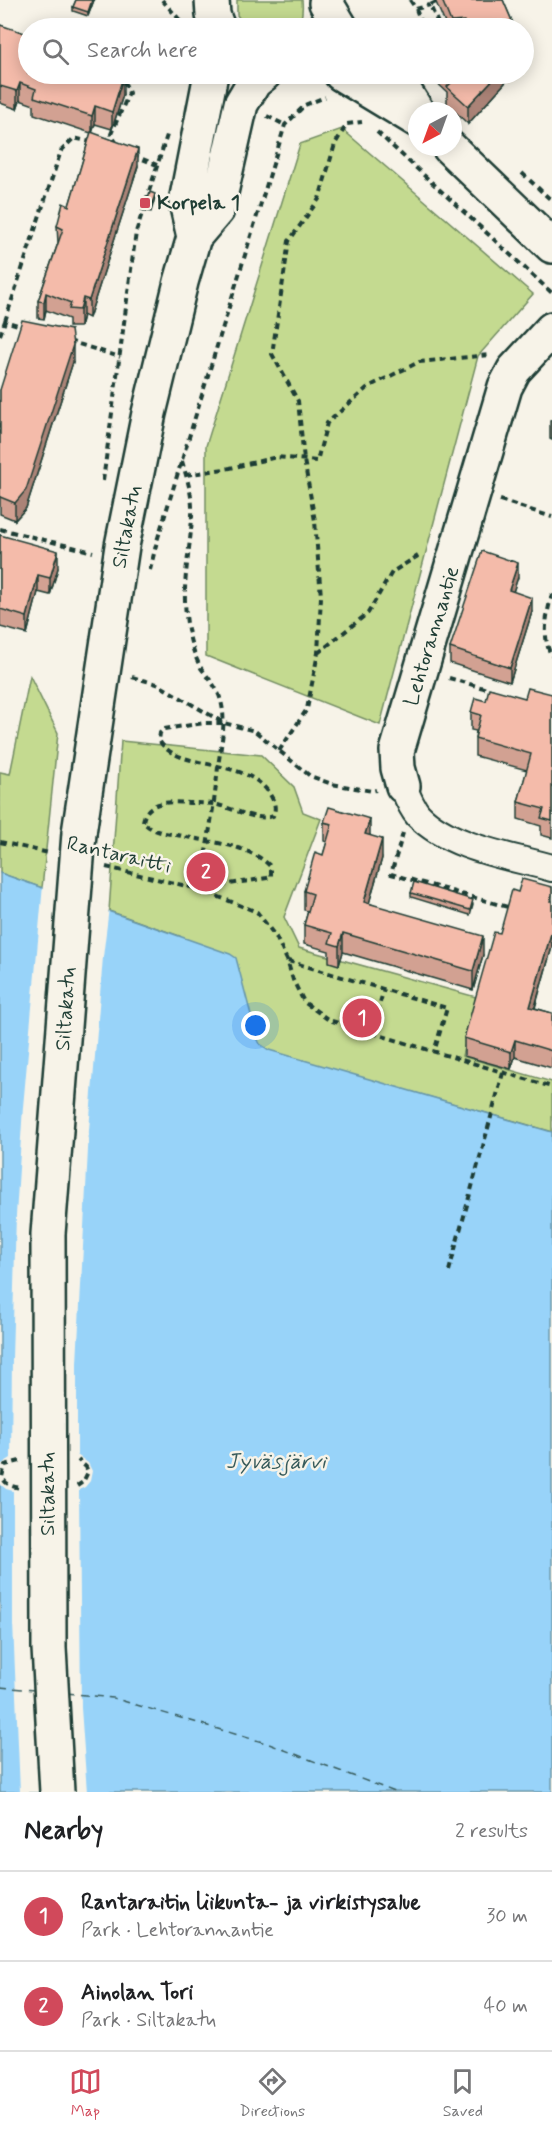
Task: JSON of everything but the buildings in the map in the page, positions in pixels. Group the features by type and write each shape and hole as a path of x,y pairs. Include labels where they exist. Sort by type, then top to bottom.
{"main road":[{"path":"212,0 214,18"},
{"name":"Siltakatu","path":"194,237 186,202 209,84"},
{"name":"Siltakatu","path":"57,1792 50,1648 48,1234 79,833 122,546 149,413 194,237 217,210 241,104 253,84"},
{"path":"334,84 408,116"},
{"path":"400,84 411,102"},
{"path":"458,156 552,246"},
{"name":"Lehtorannantie","path":"388,791 398,768 397,751 505,387 514,370 552,329"}],"street":[{"name":"Lehtorannantie","path":"388,791 428,824 456,840 552,868"}],"path":[{"path":"162,0 177,18"},
{"path":"410,0 419,18"},
{"path":"416,9 436,2"},
{"path":"430,5 436,18"},
{"path":"109,147 120,150 111,134 129,93 125,84"},
{"path":"149,574 157,541 285,125 305,105 334,84"},
{"path":"279,752 307,709 318,653 321,597 315,521 304,460 298,401 272,354 289,241 319,199 335,144 347,124 366,122 357,115"},
{"path":"374,130 552,293"},
{"path":"0,335 61,151 74,138 97,144"},
{"path":"130,153 157,165"},
{"path":"5,321 26,327"},
{"path":"67,340 120,357"},
{"path":"186,475 277,457 316,461 327,423 368,387 419,362 494,355"},
{"path":"182,461 190,487 192,514 187,558 188,634 200,665 219,694 224,723 218,767 215,804 208,842 199,889 271,877 272,867 257,856 233,847 208,842 154,831 143,822 148,808 164,801 215,804 262,818 270,817 275,812 275,805 262,785 241,772 218,767 167,750 159,740 160,733 169,728 205,723 224,723 255,731 310,776 332,784 372,791 388,791"},
{"path":"491,497 552,517"},
{"path":"0,528 93,552"},
{"path":"318,653 368,612 392,572 418,556"},
{"path":"552,594 546,615 548,649 552,656"},
{"path":"546,615 552,619"},
{"path":"126,676 157,684 224,723"},
{"path":"447,677 497,692"},
{"path":"404,828 391,874 512,908"},
{"name":"Rantaraitti","path":"0,842 55,855"},
{"name":"Rantaraitti","path":"99,865 199,889 257,912 276,937 304,1002 329,1020 552,1088"},
{"path":"287,960 447,1008 434,1052"},
{"path":"371,1033 384,989"},
{"path":"449,1271 503,1073"},
{"path":"73,1459 81,1462 88,1472 83,1482 73,1486"},
{"path":"23,1461 16,1461 5,1466 2,1470 2,1477 12,1487 23,1488"}],"green space":[{"path":"237,0 302,0 301,18 239,18"},
{"path":"342,129 533,294 478,356 380,725 206,656 206,446 300,144"},
{"path":"30,676 58,733 42,888 0,873 0,772 10,774"},
{"path":"121,741 261,755 294,787 303,812 321,819 284,917 299,948 476,997 462,1056 552,1082 552,1202 550,1131 412,1092 393,1149 259,1077 180,936 109,911"}],"water":[{"name":"Jyväsjärvi","path":"0,873 230,954 236,958 257,1038 260,1044 269,1050 552,1132 552,1792 0,1792"}],"pier":[{"path":"43,885 109,908 89,1130 77,1363 77,1455 88,1463 92,1471 90,1481 79,1490 81,1708 87,1792 20,1792 13,1623 13,1491 0,1484 0,1465 11,1458 16,1215 23,1107"}],"ferry route":[{"path":"0,1687 35,1690"},
{"path":"66,1693 113,1698 269,1744 395,1792"}],"place":[{"name":"Korpela 1","path":"145,203"},
{"name":"Ainolan Tori","path":"206,872"},
{"name":"Rantaraitin liikunta- ja virkistysalue","path":"362,1018"}]}
